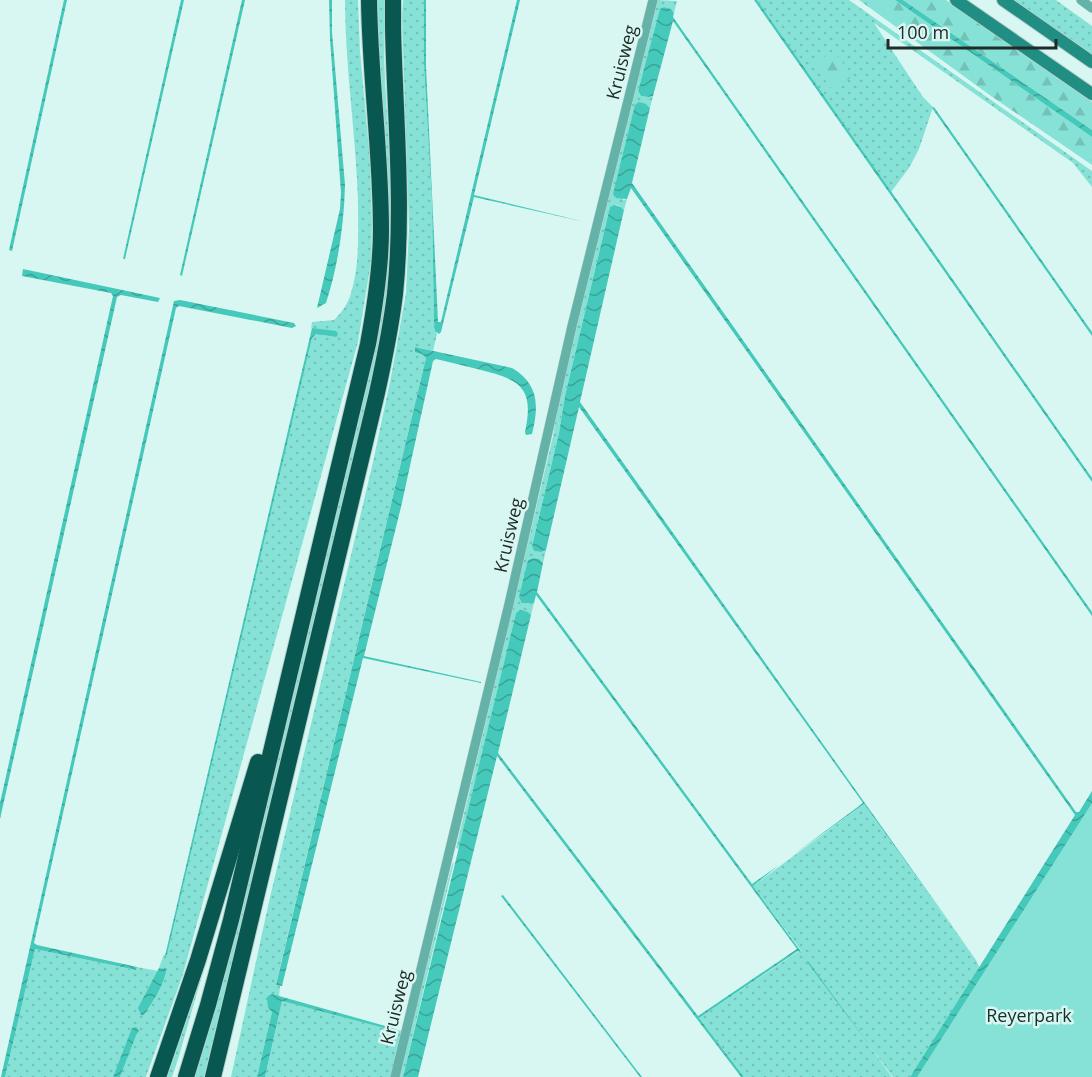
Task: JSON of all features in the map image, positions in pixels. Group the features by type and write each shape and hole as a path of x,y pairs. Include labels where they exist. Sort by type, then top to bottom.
{"highway":[{"path":"186,1077 231,920 369,344 375,305 381,232 369,42 369,0"},
{"path":"213,1077 372,416 391,325 399,227 393,0"},
{"path":"158,1077 198,960 262,749 274,741"}],"main road":[{"path":"956,0 1092,94"},
{"path":"1003,0 1092,62"}],"street":[{"name":"Kruisweg","path":"395,1077 510,604 572,326 653,0"},
{"path":"1081,0 1092,8"}],"green space":[{"path":"345,0 358,0 360,51 370,160 371,262 358,342 183,974 146,1077 120,1077 138,1034 134,1027 113,1077 5,1077 35,949 136,970 137,967 158,971 151,985 144,1015 158,993 167,970 159,968 164,954 167,955 312,338 316,334 336,337 311,329 312,322 334,320 350,297 354,282 358,248 358,202"},
{"path":"375,0 385,0 384,61 393,212 391,269 381,351 204,1077 191,1077 379,319"},
{"path":"403,0 424,0 424,64 432,204 434,322 437,334 433,351 417,347 426,358 276,984 280,986 279,997 272,994 272,1012 257,1077 231,1077 268,906 373,462 406,293 409,228"},
{"path":"658,0 677,1 674,13 671,9 664,7 660,10 638,91 641,96 653,96 650,108 646,104 623,200 627,199 624,210 618,206 610,207 565,396 559,433 532,546 534,551 546,550 543,563 539,559 528,560 522,603 534,603 531,615 528,612 516,613 459,849 456,848 553,436 559,398"},
{"path":"757,0 849,0 1092,171 1092,187 1073,163 874,23 923,97 933,107 919,149 909,168 891,192"},
{"path":"859,0 895,0 1092,137 1092,165 991,96"},
{"path":"903,0 946,0 1092,102 1092,130"},
{"path":"1007,0 1056,0 1092,26 1092,59"},
{"path":"833,51 851,73 850,78 833,91 814,64"},
{"name":"Reyerpark","path":"1092,800 1092,1077 915,1077"},
{"path":"864,804 976,960 980,969 910,1077 893,1077 808,961 892,1077 744,1077 699,1018 799,951 802,952 753,886"},
{"path":"454,862 403,1077 399,1077 452,864"},
{"path":"221,909 172,1077 162,1077"},
{"path":"282,1001 402,1031 391,1077 265,1077"}],"water":[{"path":"64,0 67,0 12,251 9,250"},
{"path":"181,0 184,0 125,259 123,259"},
{"path":"242,0 245,0 182,276 180,275"},
{"path":"329,0 332,0 332,32 345,185 342,230 334,275 326,303 317,308 340,209 341,193"},
{"path":"424,0 426,0 426,66 438,322 441,322 517,0 520,0 474,195 585,222 474,197 439,334 435,331 434,322 432,204 424,64"},
{"path":"754,0 757,0 1092,478 1092,482"},
{"path":"895,0 903,0 1092,130 1092,137"},
{"path":"664,7 671,9 674,13 673,17 1092,612 1092,616 673,21 653,96 641,96 638,91 660,9"},
{"path":"639,102 650,108 632,183 1076,812 1079,812 1092,791 1092,803 917,1077 910,1077 1075,815 631,188 627,199 616,198 613,194 635,105"},
{"path":"934,107 1092,332 1092,336 932,108"},
{"path":"614,205 624,210 580,402 975,958 864,804 789,858 863,803 579,407 546,550 534,551 532,546 559,433 565,396 610,207"},
{"path":"23,269 160,298 158,302 121,295 117,297 0,819 0,803 113,296 111,293 22,276"},
{"path":"180,300 294,323 296,326 292,328 179,306 176,308 34,943 137,967 136,970 35,949 5,1077 1,1077 174,301"},
{"path":"312,328 336,331 338,334 336,337 316,334 312,338 165,956"},
{"path":"415,347 512,368 528,381 535,397 536,414 532,434 526,435 528,404 525,394 513,381 477,369 436,359 433,361 401,507 364,656 481,683 363,658 282,986 276,985 426,358 415,352"},
{"path":"533,558 543,563 537,592 752,884 779,865 753,886 802,953 798,951 699,1018 744,1077 741,1077 497,756 418,1077 403,1077 516,613 520,610 531,615 498,753 698,1016 797,949 536,595 534,603 522,603 519,597 528,560"},
{"path":"503,895 642,1077 501,896"},
{"path":"808,961 893,1077 807,962"},
{"path":"159,968 167,969 163,982 144,1015 141,1015 138,1008"},
{"path":"272,994 396,1029 396,1031 282,1001 265,1077 257,1077 272,1012 268,1008 267,997"},
{"path":"136,1027 139,1031 120,1077 113,1077 132,1028"}]}
